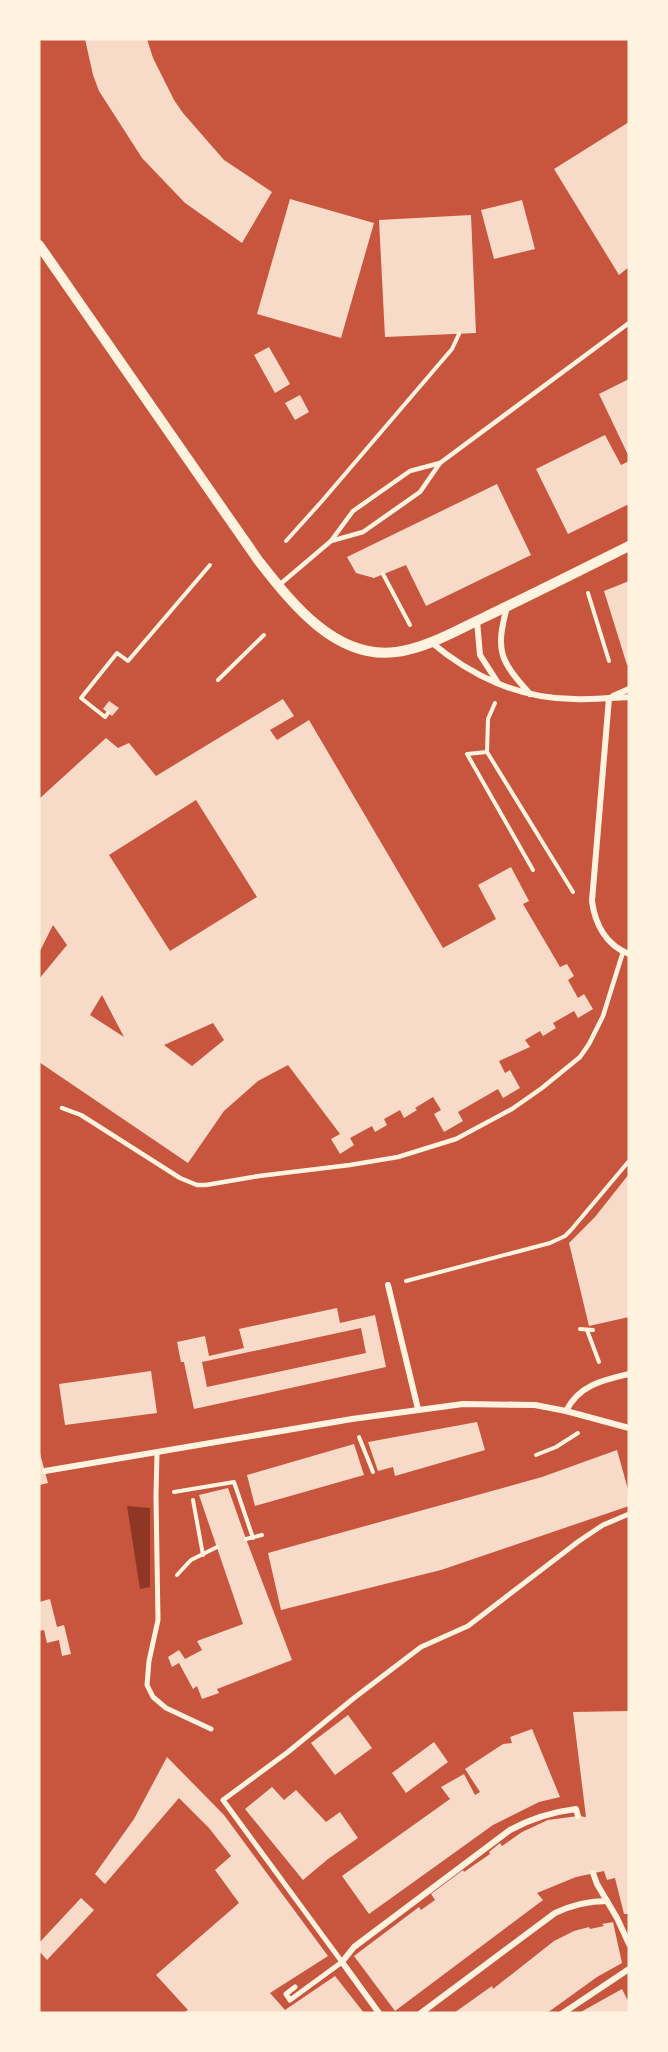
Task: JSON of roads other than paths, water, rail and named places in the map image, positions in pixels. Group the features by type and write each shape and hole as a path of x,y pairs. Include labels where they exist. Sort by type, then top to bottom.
{"street":[{"path":"39,245 278,586 312,621 336,638 352,646 389,653 413,649 477,621 629,546"},
{"path":"507,606 501,629 500,648 512,675 531,695"},
{"path":"477,621 480,655 502,685"},
{"path":"431,642 456,661 502,685 531,695 575,699 629,697"},
{"path":"609,698 629,689"},
{"path":"609,698 592,901 601,930 612,944 626,953"},
{"path":"388,1285 418,1409"},
{"path":"566,1411 571,1401 584,1388 629,1374"},
{"path":"45,1471 352,1419 418,1409 482,1403 535,1405 598,1419 629,1429"},
{"path":"158,1453 156,1496 159,1620 149,1661 147,1685 153,1697 166,1708 211,1729"},
{"path":"379,2013 223,1800 421,1647 468,1626 579,1541 603,1525 629,1514"},
{"path":"295,1987 286,1994 290,2000 342,1962 354,1947 388,1920 510,1830 551,1812 576,1809 578,1816"},
{"path":"593,1873 629,1942"},
{"path":"421,2013 555,1913 571,1905 593,1900 607,1901"},
{"path":"562,2013 629,1970"}],"lane":[{"path":"331,541 363,532 420,492 440,463 629,323"},
{"path":"278,586 331,541 353,511 410,471 440,463"},
{"path":"62,1108 81,1115 180,1178 197,1185 350,1165 423,1150 456,1139 512,1109 580,1057 603,1016 626,953"}]}
